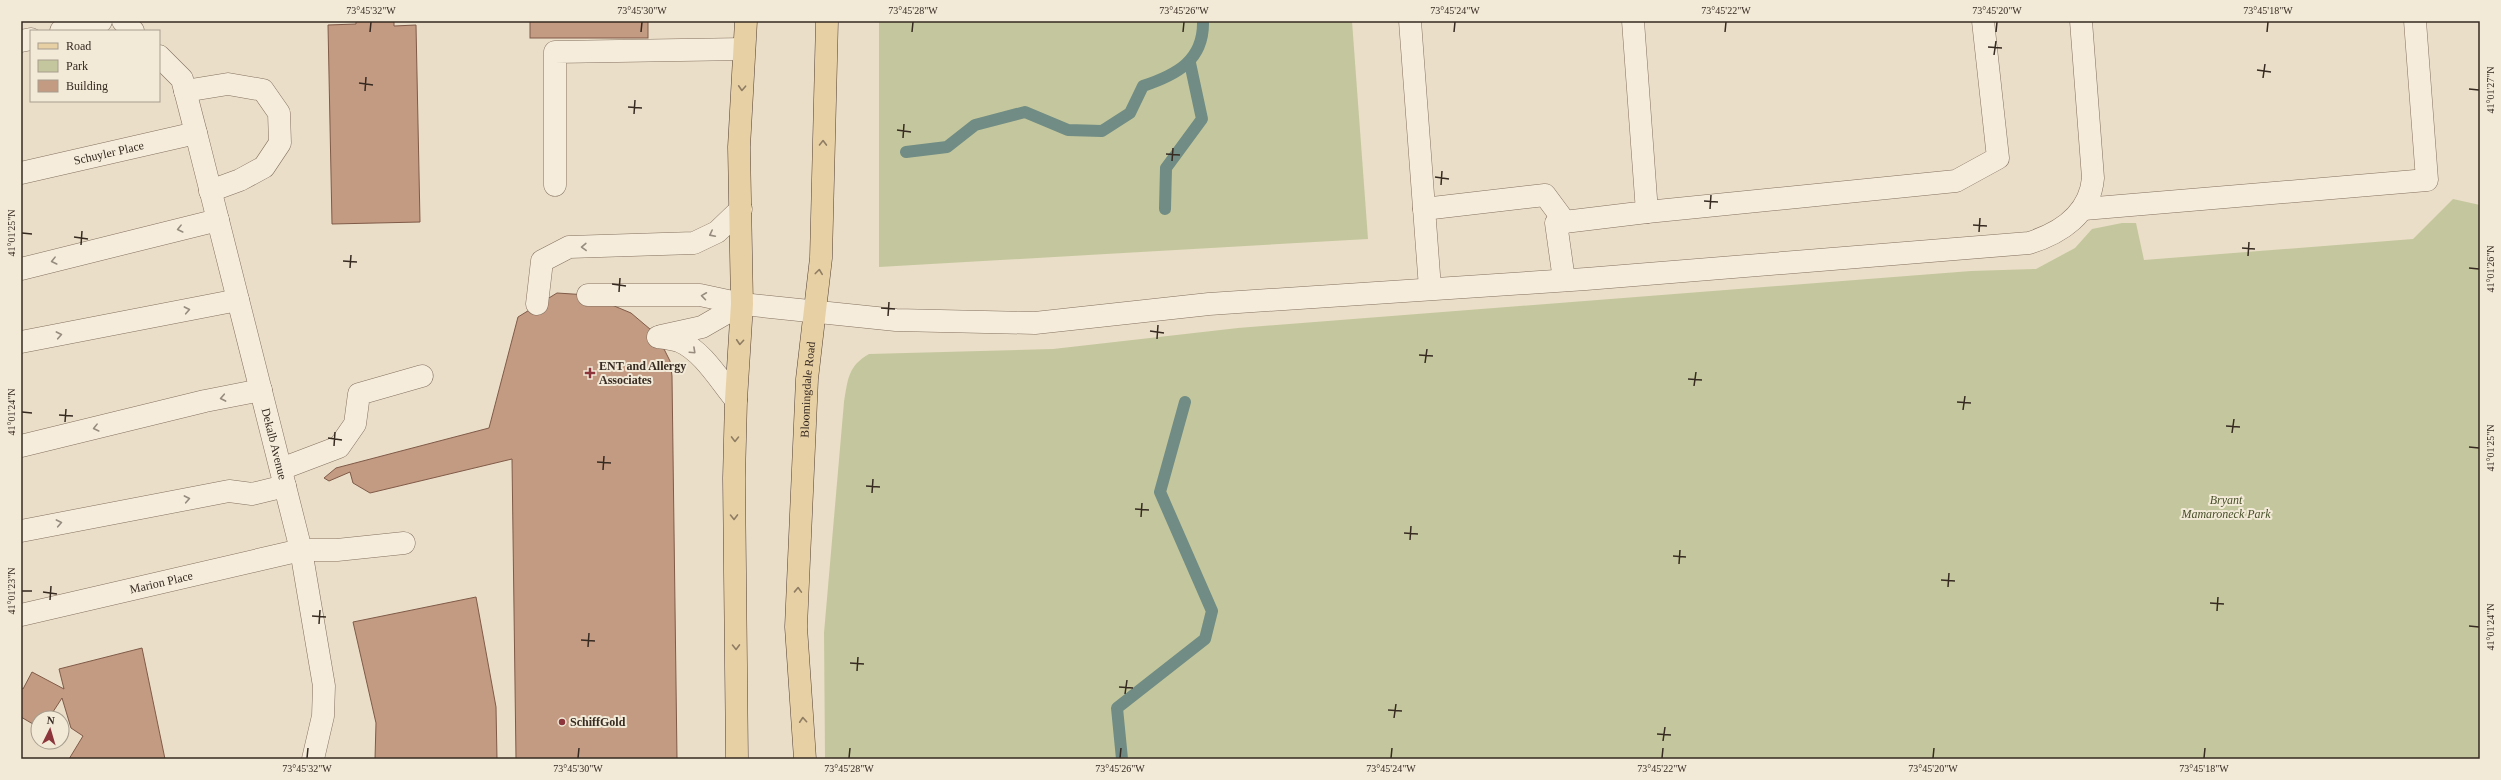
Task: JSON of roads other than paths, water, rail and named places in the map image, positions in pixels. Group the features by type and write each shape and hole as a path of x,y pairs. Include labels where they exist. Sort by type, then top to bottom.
{"main road":[{"path":"738,759 734,478 736,400 742,304 739,148 746,21"},
{"name":"Bloomingdale Road","path":"805,759 796,627 807,379 821,258 827,21"}],"street":[{"path":"65,30 101,21"},
{"path":"123,21 132,30"},
{"path":"1410,21 1430,288"},
{"path":"1633,21 1647,212"},
{"path":"1564,280 1556,223 1647,212 1956,181 1998,158 1983,21"},
{"path":"588,295 700,295 742,304 896,320 1035,323 1208,304 1564,280 1928,253 2029,243 2051,236 2084,209 2092,190 2093,178 2081,21"},
{"path":"2084,209 2427,180 2415,21"},
{"path":"556,186 555,52 744,49"},
{"name":"Dekalb Avenue","path":"160,57 182,79 301,550 324,686 323,716 313,759"},
{"path":"185,91 228,84 263,90 279,113 280,143 264,167 240,180 210,191"},
{"name":"Schuyler Place","path":"21,173 196,133"},
{"path":"1424,209 1545,195 1565,222"},
{"path":"537,304 542,261 569,247 694,243 717,232 741,209"},
{"path":"21,269 218,220"},
{"path":"21,342 238,300"},
{"path":"736,400 709,366 690,347 679,341 658,337 702,327 742,304"},
{"path":"21,531 229,490 252,494 339,447 355,424 359,394 422,376"},
{"path":"21,446 261,390"},
{"name":"Marion Place","path":"21,614 301,550 337,550 404,543"}],"waterway":[{"path":"906,152 947,147 975,125 1025,112 1068,130 1102,131 1130,113 1143,86 1166,77 1186,64 1199,46 1202,35 1203,21"},
{"path":"1165,209 1166,168 1202,119 1190,63"},
{"path":"1122,759 1117,708 1205,639 1212,611 1160,492 1185,402"}],"place":[{"name":"ENT and Allergy Associates","path":"590,373"},
{"name":"SchiffGold","path":"562,722"}],"park label":[{"name":"Bryant Mamaroneck Park","path":"2226,507"}]}
